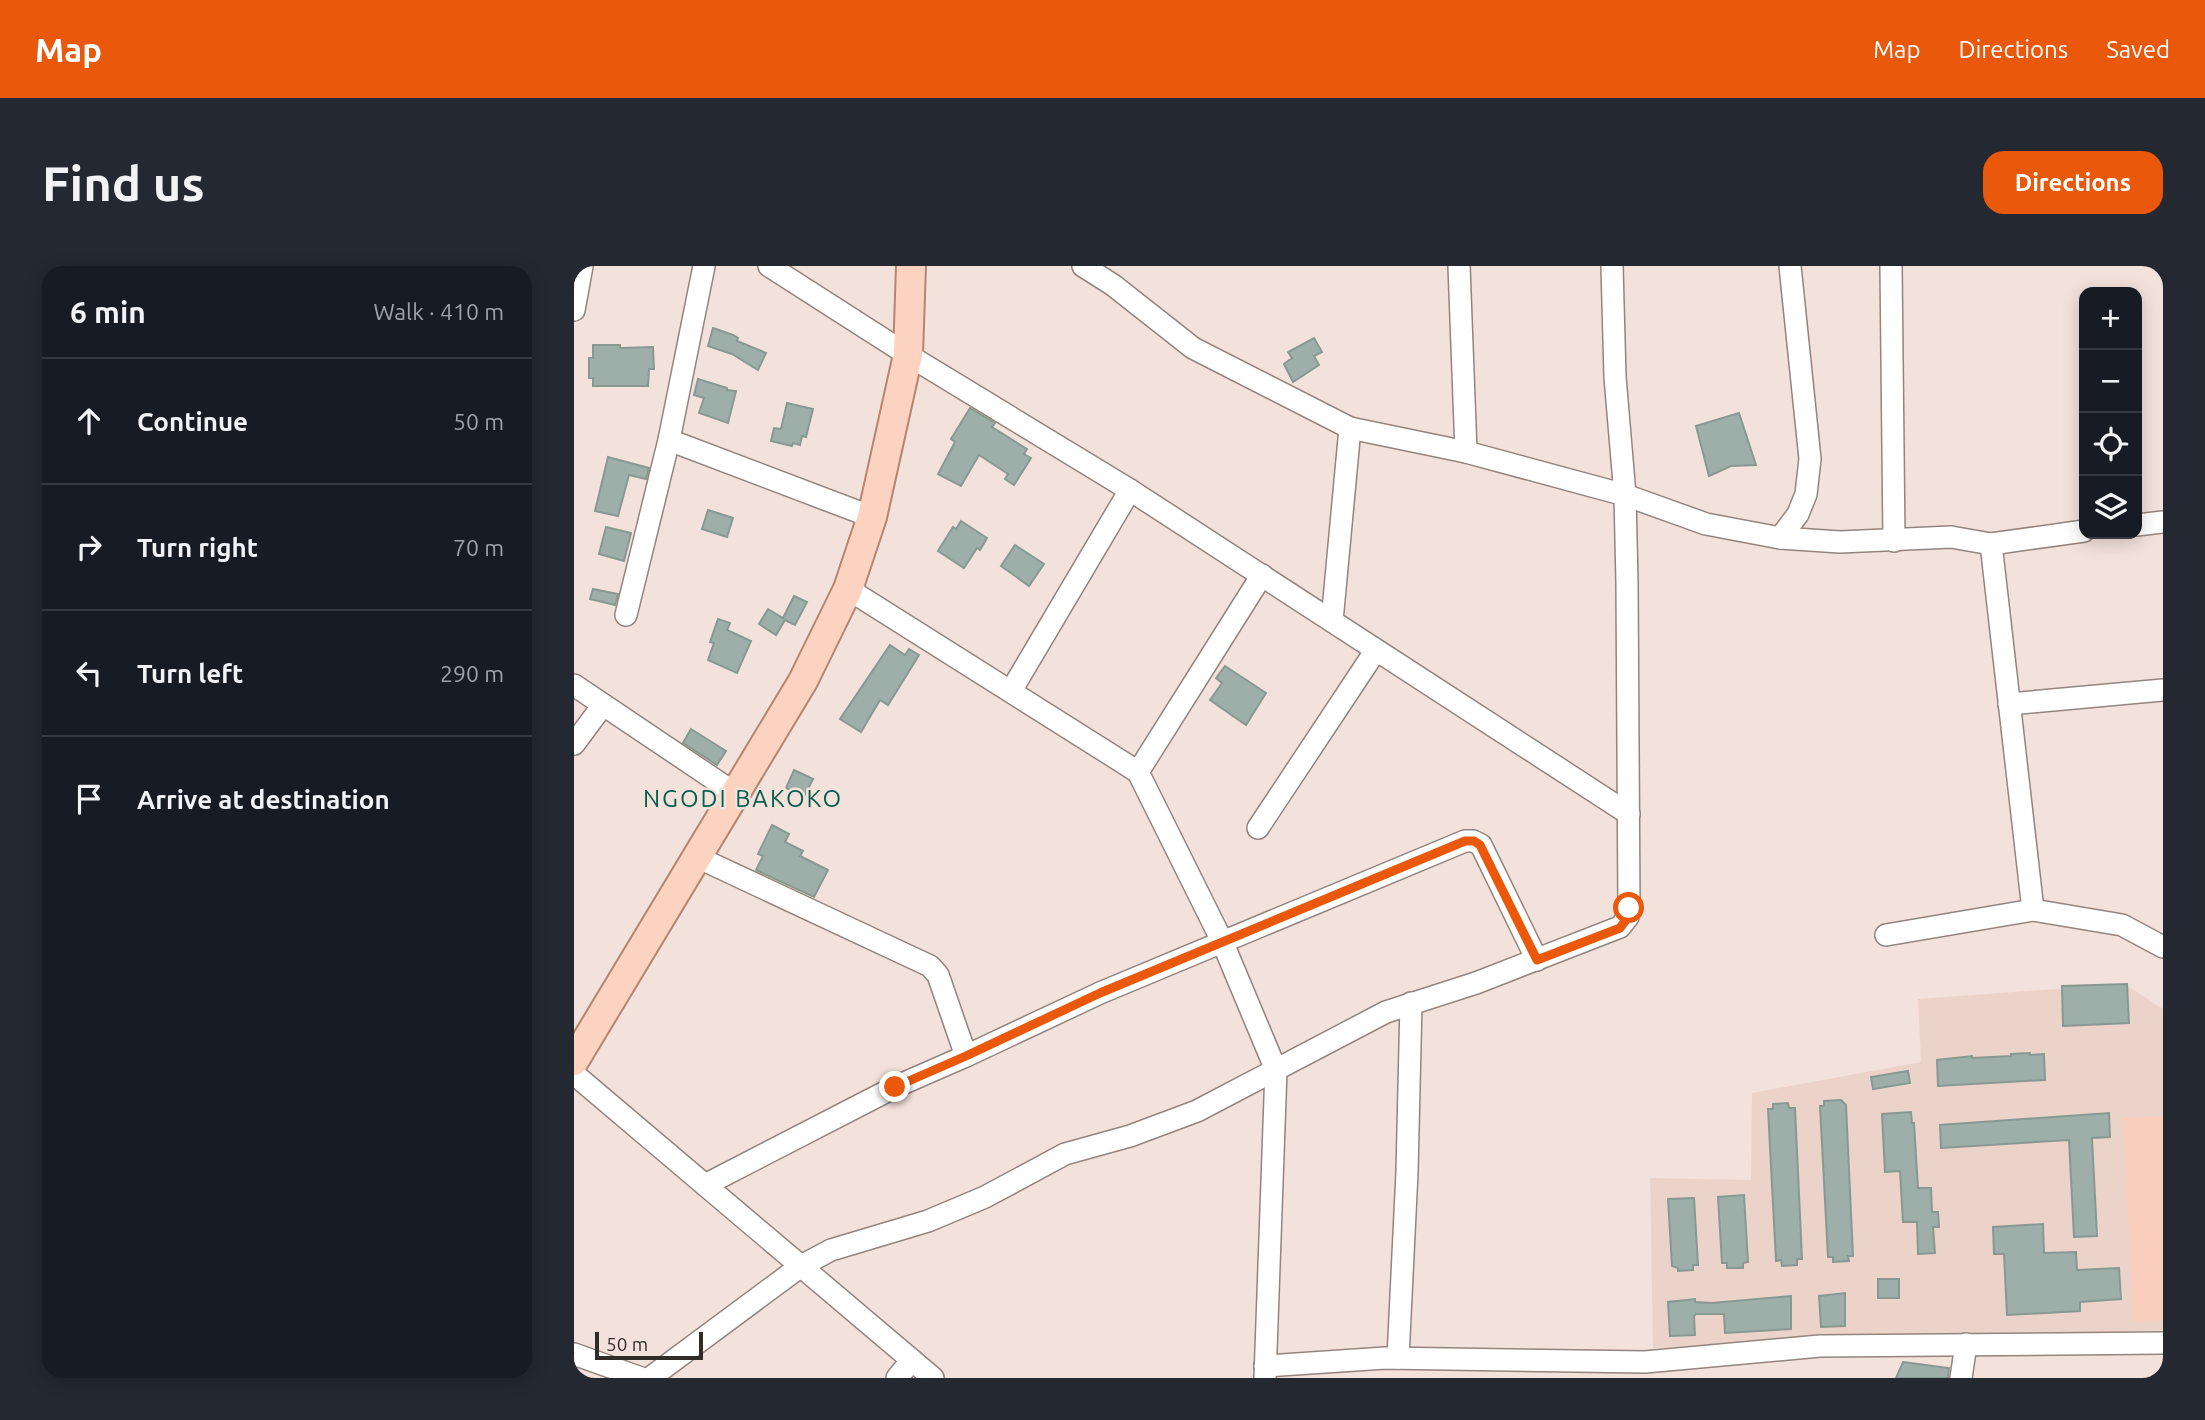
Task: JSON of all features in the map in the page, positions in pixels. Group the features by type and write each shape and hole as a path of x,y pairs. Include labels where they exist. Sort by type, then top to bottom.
{"main road":[{"path":"574,1061 803,681 848,589 872,517 908,355 911,266"}],"street":[{"path":"626,615 669,440 704,266"},
{"path":"769,266 908,355 1130,490 1629,814"},
{"path":"1083,266 1113,285 1193,348 1350,428 1465,452 1625,495 1706,524 1780,538 1840,542 1951,537 1991,544 2079,532"},
{"path":"1459,266 1465,452"},
{"path":"650,1378 801,1266 831,1250 928,1221 985,1197 1065,1154 1130,1136 1197,1111 1348,1030 1411,1003 1476,983 1620,928 1625,923 1629,908 1629,814 1625,495 1615,377 1612,266"},
{"path":"1780,538 1798,514 1806,494 1810,459 1790,266"},
{"path":"1891,266 1894,541"},
{"path":"574,310 579,271"},
{"path":"1332,621 1350,428"},
{"path":"669,440 872,517"},
{"path":"1011,691 1130,490"},
{"path":"2142,524 2163,522"},
{"path":"1991,544 2033,910"},
{"path":"1138,772 1262,575"},
{"path":"848,589 1138,772 1222,941 1276,1070 1265,1372 1398,1358 1643,1370 1820,1346 2163,1343"},
{"path":"1258,828 1376,650"},
{"path":"574,685 736,794"},
{"path":"2009,704 2163,691"},
{"path":"574,744 603,705"},
{"path":"705,1185 895,1087 1100,993 1465,841 1474,841 1480,845 1537,960"},
{"path":"697,858 930,966 938,975 966,1056"},
{"path":"1886,935 2033,910 2122,925 2163,947"},
{"path":"1398,1358 1407,1172 1411,1003"},
{"path":"574,1074 933,1378"},
{"path":"1961,1378 1966,1344"},
{"path":"574,1353 641,1378"},
{"path":"897,1378 912,1360"}],"shaded area":[{"path":"2125,984 2163,1009 2163,1330 1653,1348 1650,1178 1751,1180 1752,1093 1921,1062 1918,999"},
{"path":"2163,1116 2163,1320 2134,1321 2123,1118"}],"building":[{"path":"713,328 733,335 738,338 737,341 766,353 758,370 732,354 708,346"},
{"path":"1314,338 1322,352 1314,356 1319,365 1293,382 1284,364 1292,358 1288,352"},
{"path":"593,345 653,347 654,369 649,369 648,386 593,386 593,378 589,378 589,358 593,358"},
{"path":"698,379 736,391 728,423 699,413 704,398 694,395"},
{"path":"787,403 813,409 806,437 802,436 800,445 771,441 774,428 781,429"},
{"path":"970,408 995,423 992,427 1027,449 1024,454 1031,458 1014,485 1005,479 1008,474 979,455 961,486 938,474 955,442 951,439"},
{"path":"1739,413 1756,465 1731,466 1709,476 1696,426"},
{"path":"608,457 649,468 646,479 629,475 618,516 595,511"},
{"path":"708,510 733,518 727,537 702,529"},
{"path":"961,521 987,538 964,568 938,551 953,527 956,529"},
{"path":"606,527 631,533 624,561 599,554"},
{"path":"1015,545 1044,564 1029,586 1001,566"},
{"path":"593,589 618,594 615,605 590,599"},
{"path":"794,596 807,602 795,625 785,620 776,635 759,624 768,609 783,618"},
{"path":"718,619 730,623 727,630 751,641 737,673 708,660 714,643 710,642"},
{"path":"890,645 905,655 909,649 919,655 888,705 880,700 861,732 840,719"},
{"path":"1225,666 1266,693 1246,725 1210,700 1222,683 1216,678"},
{"path":"691,729 726,751 717,765 683,743"},
{"path":"794,770 813,779 804,797 786,788"},
{"path":"772,825 789,834 785,842 803,851 800,856 828,870 814,897 756,870 763,856 758,854"},
{"path":"2127,984 2129,1023 2063,1026 2062,986"},
{"path":"2044,1054 2045,1080 1938,1086 1937,1060"},
{"path":"1908,1071 1910,1083 1873,1089 1871,1077"},
{"path":"1841,1100 1846,1105 1853,1256 1848,1256 1849,1261 1833,1262 1833,1257 1828,1257 1820,1106 1824,1106 1824,1101"},
{"path":"1788,1103 1789,1108 1795,1108 1802,1259 1797,1259 1797,1265 1782,1266 1781,1260 1776,1261 1768,1109 1773,1109 1773,1104"},
{"path":"1911,1112 1918,1188 1931,1188 1932,1212 1938,1212 1939,1227 1933,1227 1935,1253 1918,1254 1917,1222 1903,1222 1900,1171 1885,1172 1882,1114"},
{"path":"2109,1113 2110,1137 2092,1138 2097,1236 2074,1237 2069,1140 1941,1148 1940,1125"},
{"path":"1744,1195 1748,1262 1743,1263 1743,1268 1727,1268 1727,1263 1722,1263 1718,1197"},
{"path":"1694,1198 1698,1265 1693,1265 1693,1270 1678,1271 1678,1268 1672,1266 1668,1199"},
{"path":"2043,1224 2044,1253 2076,1252 2077,1270 2119,1268 2121,1299 2080,1302 2080,1311 2007,1315 2004,1254 1994,1254 1993,1227"},
{"path":"1878,1279 1899,1279 1899,1298 1878,1298"},
{"path":"1845,1293 1845,1326 1821,1327 1819,1296"},
{"path":"1791,1296 1791,1329 1725,1333 1724,1314 1696,1314 1695,1335 1670,1336 1668,1302 1695,1299 1695,1302 1712,1303"},
{"path":"1903,1362 1949,1368 1948,1378 1896,1378"}],"district":[{"name":"NGODI BAKOKO","path":"743,799"}],"route":[{"path":"895,1087 1100,993 1465,841 1474,841 1480,845 1537,960 1620,928 1628,917 1629,908"}]}
